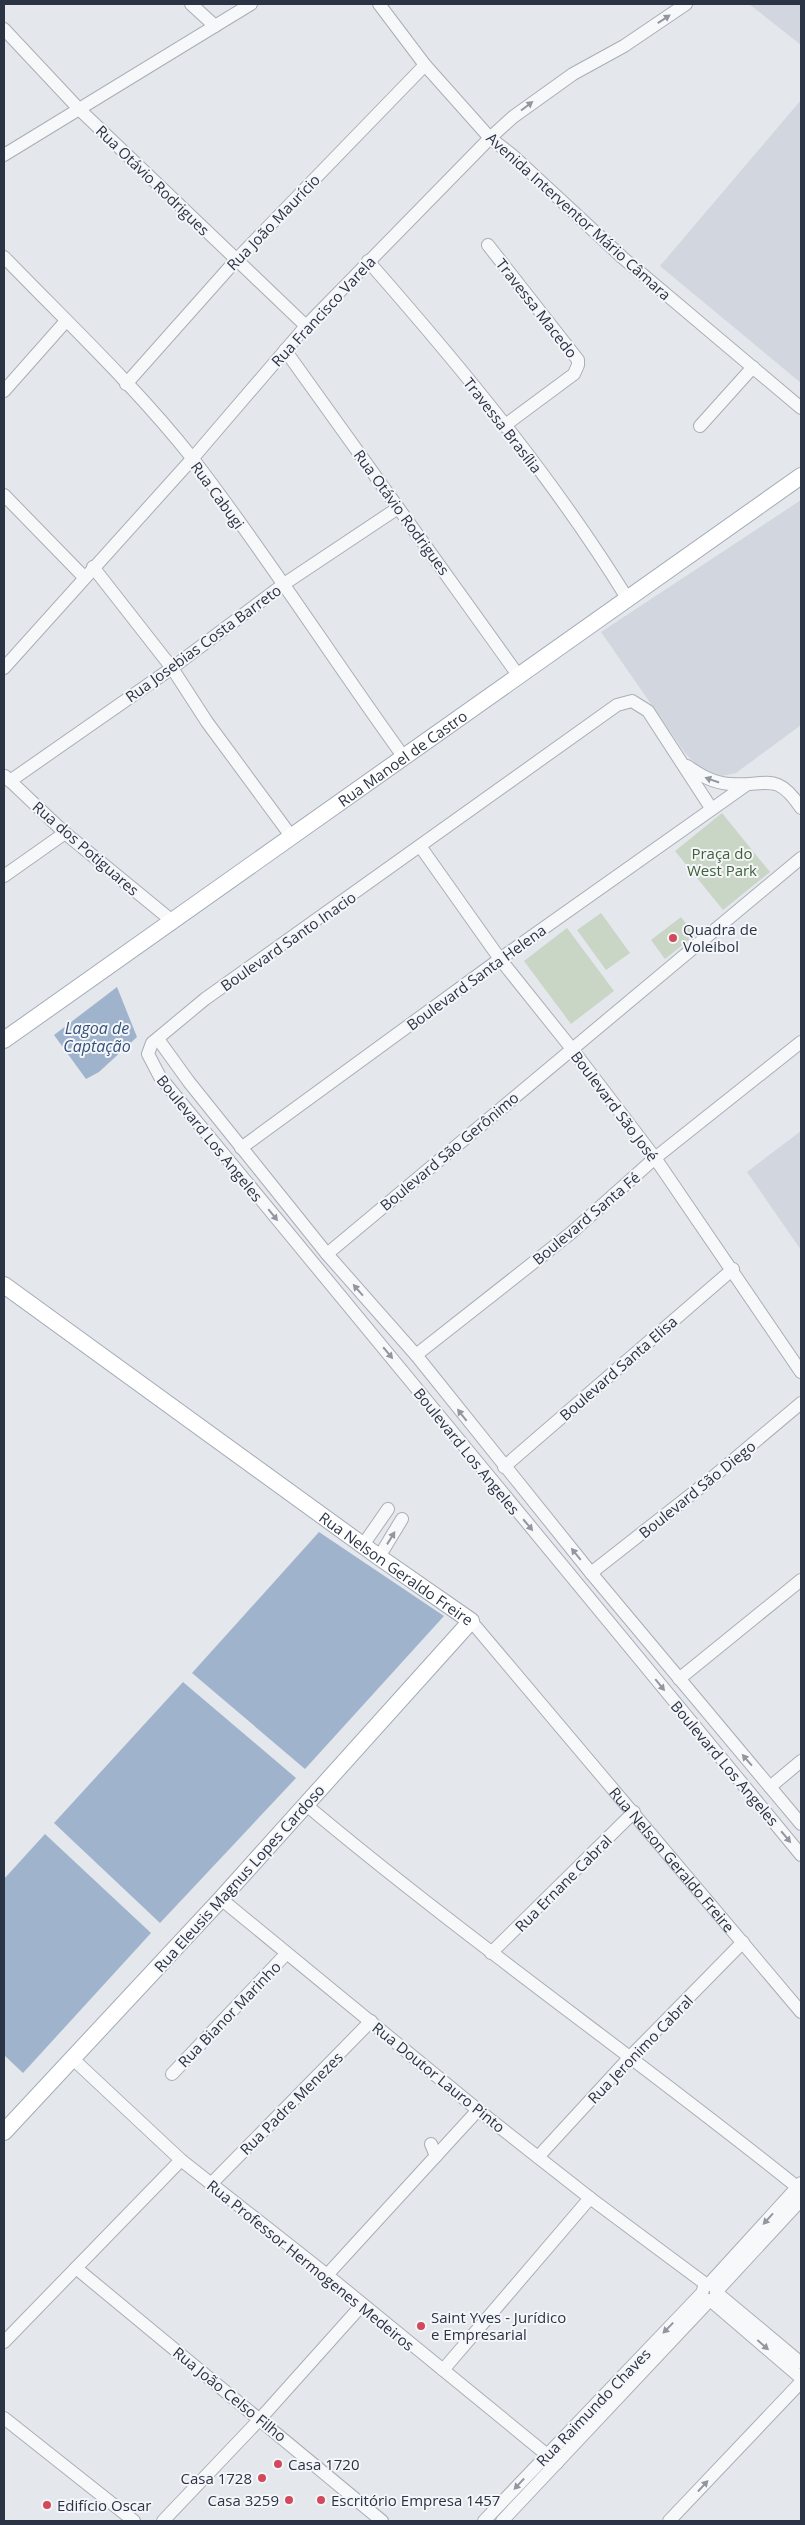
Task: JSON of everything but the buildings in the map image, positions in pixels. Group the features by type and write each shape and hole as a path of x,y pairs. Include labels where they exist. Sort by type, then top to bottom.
{"main road":[{"name":"Rua Manoel de Castro","path":"4,1040 170,920 801,476"},
{"name":"Rua Nelson Geraldo Freire","path":"4,1285 379,1557 471,1621"},
{"name":"Rua Eleusis Magnus Lopes Cardoso","path":"4,2132 221,1899 471,1621"}],"street":[{"path":"192,4 215,26"},
{"path":"4,156 252,4"},
{"name":"Avenida Interventor Mário Câmara","path":"379,4 425,65 490,138 512,155 623,258 801,408"},
{"name":"Rua Francisco Varela","path":"4,668 192,458 306,326 490,138 519,112 573,74 624,46 686,4"},
{"name":"Rua Otávio Rodrigues","path":"4,29 79,109 173,201 237,259 306,326"},
{"name":"Rua João Maurício","path":"126,384 237,259 425,65"},
{"name":"Travessa Macedo","path":"488,245 578,360 574,374 504,426"},
{"name":"Rua Cabugi","path":"4,257 126,384 192,458 284,584 403,756"},
{"name":"Travessa Brasília","path":"368,261 436,340 504,426 604,560 627,598"},
{"path":"4,390 66,321"},
{"name":"Rua Otávio Rodrigues","path":"285,350 518,675"},
{"path":"700,426 753,366"},
{"path":"4,495 89,572 172,668 207,722 291,836"},
{"name":"Rua Josebias Costa Barreto","path":"7,778 172,668 284,584 398,508"},
{"path":"420,846 611,708 632,701 648,711 711,808"},
{"path":"683,764 712,781 779,784 787,790 801,808"},
{"name":"Rua dos Potiguares","path":"7,778 65,833 170,920"},
{"name":"Boulevard Santa Helena","path":"241,1148 500,959 746,784"},
{"path":"4,876 65,833"},
{"name":"Boulevard São José","path":"420,846 500,959 655,1158 733,1269 801,1372"},
{"name":"Boulevard Santo Inacio","path":"158,1038 205,1000 420,846"},
{"path":"572,1049 801,858"},
{"name":"Boulevard Los Angeles","path":"801,1824 591,1573 478,1435 416,1355 327,1254 189,1082 158,1038 149,1047 150,1060 160,1077 801,1855"},
{"name":"Boulevard Santa Fé","path":"416,1355 571,1232 655,1158 801,1042"},
{"name":"Boulevard São Gerônimo","path":"327,1254 572,1049"},
{"path":"173,1093 189,1082"},
{"name":"Boulevard Santa Elisa","path":"504,1467 733,1269"},
{"path":"430,1404 440,1405 444,1392"},
{"name":"Boulevard São Diego","path":"591,1573 707,1482 801,1402"},
{"path":"463,1447 464,1436 478,1435"},
{"path":"363,1545 388,1509"},
{"path":"379,1557 402,1519"},
{"path":"679,1679 801,1580"},
{"path":"607,1620 616,1620 619,1617 621,1610 618,1605"},
{"name":"Rua Nelson Geraldo Freire","path":"471,1621 801,2012"},
{"path":"638,1658 635,1650 638,1644 644,1642 652,1646"},
{"path":"770,1787 801,1760"},
{"path":"306,1804 367,1856 492,1953 800,2186"},
{"name":"Rua Ernane Cabral","path":"492,1953 634,1812"},
{"name":"Rua Doutor Lauro Pinto","path":"221,1899 478,2110 801,2363"},
{"name":"Rua Jeronimo Cabral","path":"538,2157 630,2058 743,1942"},
{"name":"Rua Bianor Marinho","path":"172,2074 286,1954"},
{"name":"Rua Padre Menezes","path":"210,2184 371,2021"},
{"name":"Rua Professor Hermogenes Medeiros","path":"73,2058 181,2160 327,2275 557,2463"},
{"path":"327,2275 478,2110"},
{"path":"430,2144 436,2156"},
{"path":"4,2342 181,2160"},
{"name":"Rua Raimundo Chaves","path":"502,2521 557,2463 800,2186"},
{"path":"443,2370 590,2198"},
{"name":"Rua Raimundo Chaves","path":"484,2521 546,2455 801,2200"},
{"name":"Rua João Celso Filho","path":"76,2268 382,2521"},
{"name":"Rua Doutor Lauro Pinto","path":"709,2292 801,2380"},
{"path":"163,2521 260,2419 362,2304"},
{"path":"670,2521 801,2380"},
{"path":"4,2418 134,2521"}],"shaded area":[{"path":"749,4 801,4 801,45"},
{"path":"801,100 801,383 660,266"},
{"path":"801,500 801,725 736,773 717,777 698,767 685,753 601,632"},
{"path":"801,1131 801,1250 747,1172"}],"green space":[{"name":"Praça do West Park","path":"722,813 770,872 723,910 675,851"},
{"path":"601,913 630,953 606,970 577,930"},
{"name":"Quadra de Voleibol","path":"681,917 695,935 665,959 651,940"},
{"path":"567,928 614,991 571,1024 524,961"}],"water":[{"name":"Lagoa de Captação","path":"117,987 137,1037 99,1072 86,1079 54,1035"},
{"path":"319,1532 444,1616 305,1769 192,1673"},
{"path":"183,1682 296,1778 160,1923 54,1823"},
{"path":"45,1834 151,1933 23,2073 4,2055 4,1879"}],"place":[{"name":"Quadra de Voleibol","path":"673,938"},
{"name":"Saint Yves - Jurídico e Empresarial","path":"421,2326"},
{"name":"Casa 1720","path":"278,2464"},
{"name":"Casa 1728","path":"262,2478"},
{"name":"Casa 3259","path":"289,2500"},
{"name":"Escritório Empresa 1457","path":"321,2500"},
{"name":"Edifício Oscar","path":"47,2505"}]}
